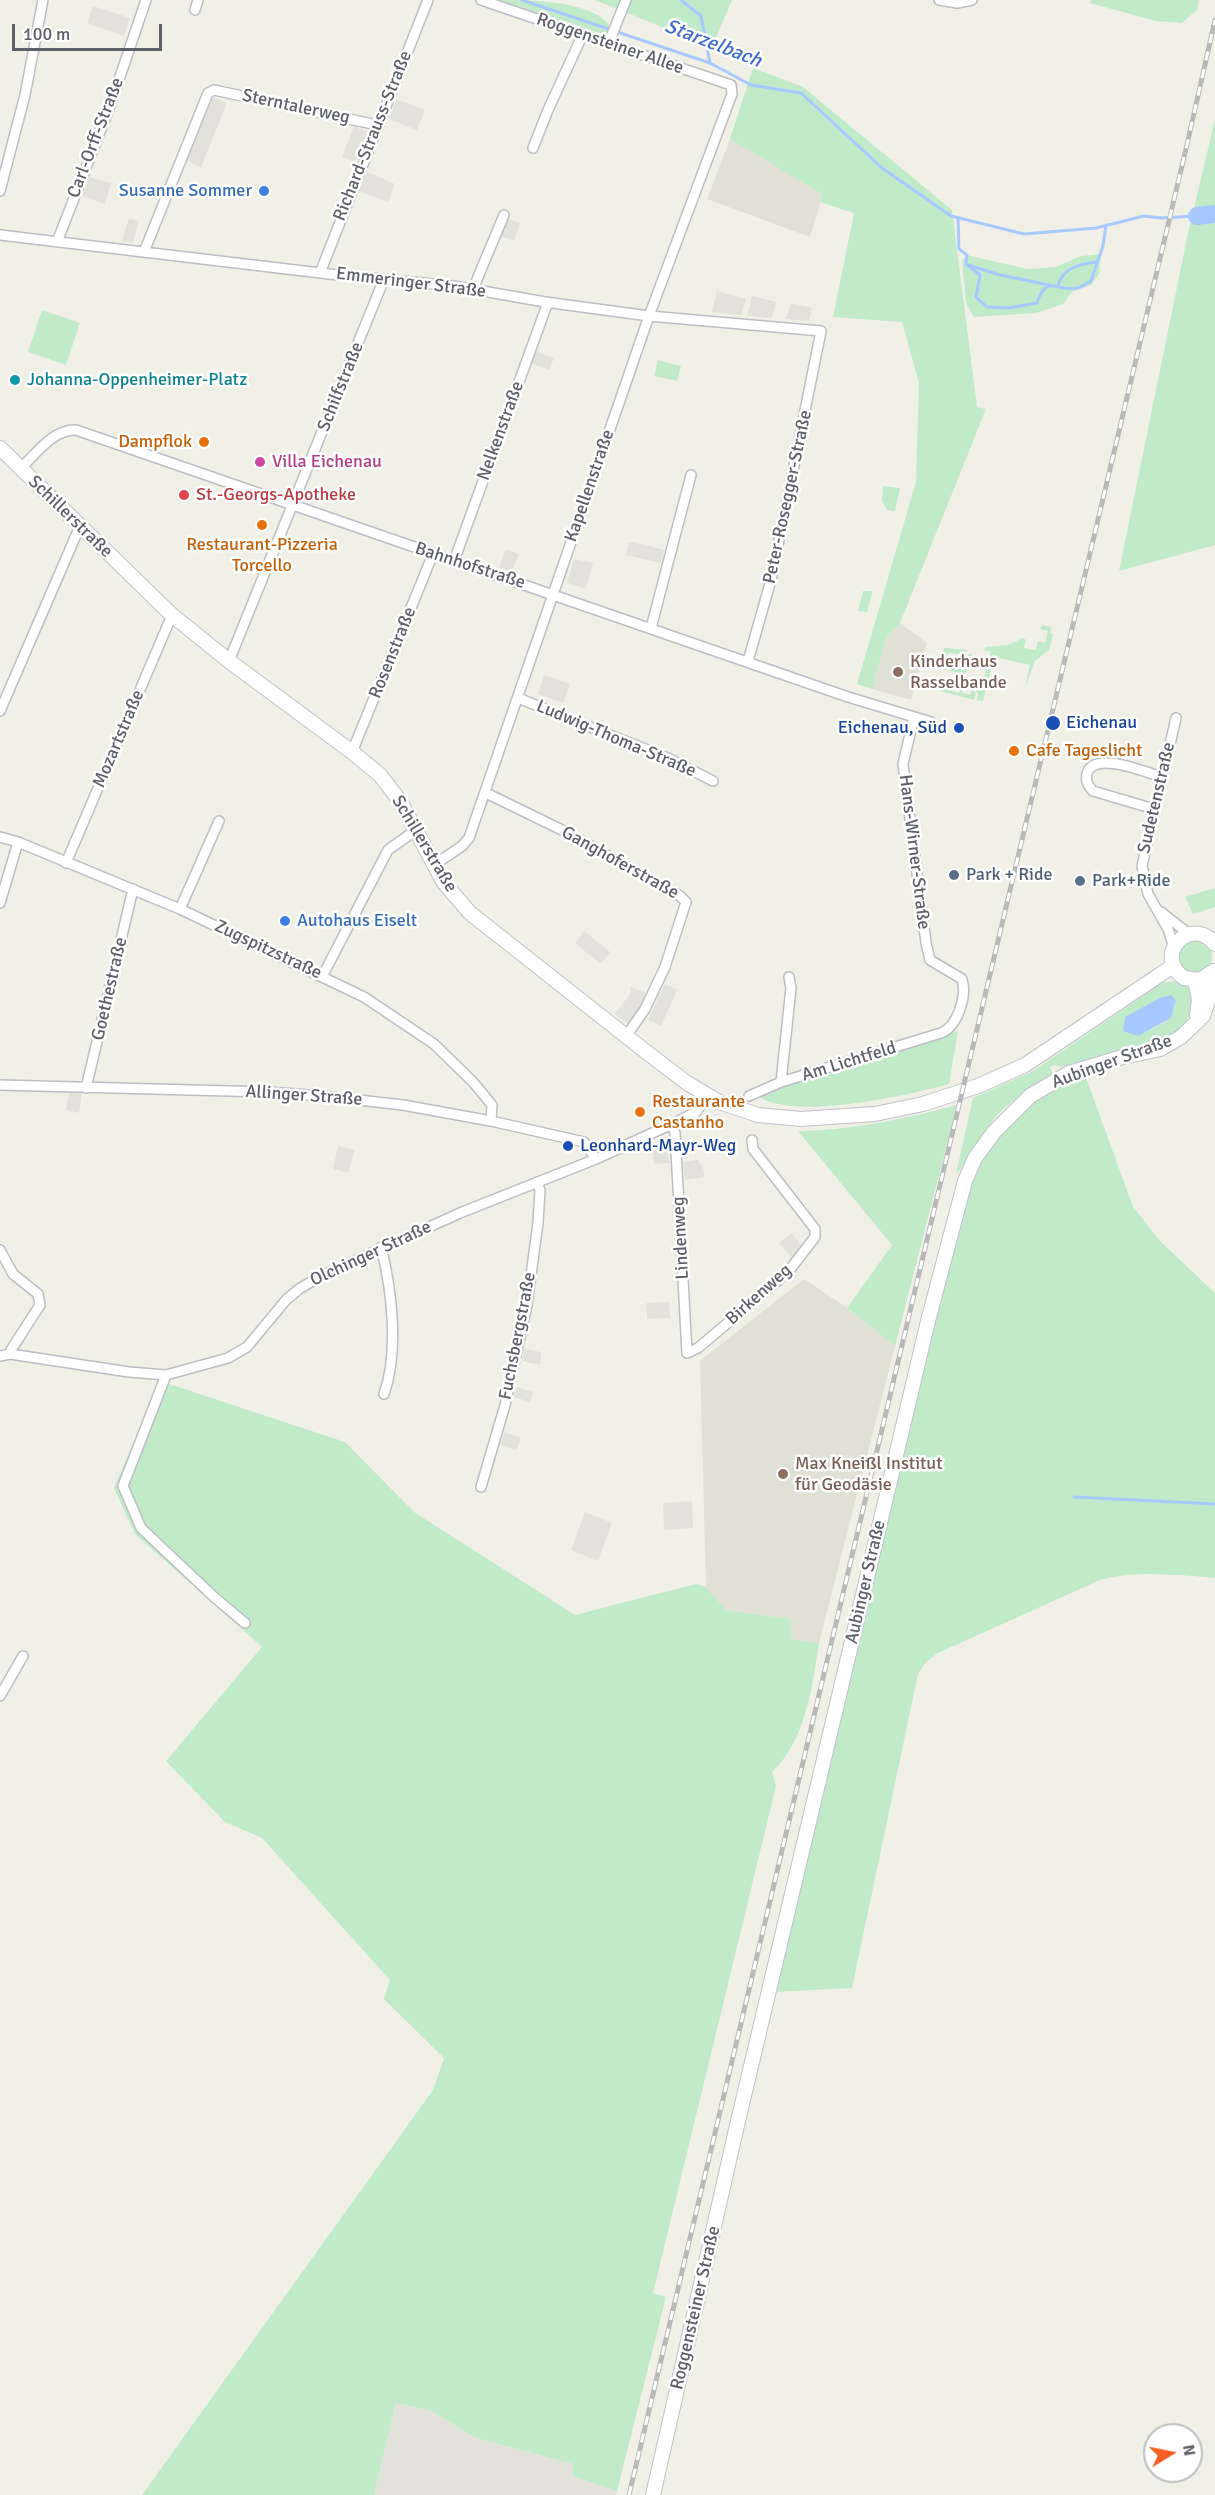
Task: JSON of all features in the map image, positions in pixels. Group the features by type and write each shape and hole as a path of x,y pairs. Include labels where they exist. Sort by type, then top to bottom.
{"street":[{"path":"0,191 25,95 43,0"},
{"name":"Carl-Orff-Straße","path":"57,242 110,106 146,0"},
{"path":"195,10 198,0"},
{"name":"Richard-Strauss-Straße","path":"320,273 428,0"},
{"name":"Roggensteiner Allee","path":"482,0 583,34 610,39 731,85 732,94"},
{"path":"610,39 626,0"},
{"path":"939,0 957,3 972,0"},
{"path":"533,148 583,34"},
{"name":"Sterntalerweg","path":"144,252 208,93 214,90 377,125"},
{"name":"Kapellenstraße","path":"434,865 462,846 469,838 649,316 732,94"},
{"path":"473,289 504,215"},
{"name":"Emmeringer Straße","path":"0,235 473,289 649,316 822,332"},
{"name":"Schilfstraße","path":"229,662 384,279"},
{"name":"Nelkenstraße","path":"454,561 548,302"},
{"name":"Peter-Rosegger-Straße","path":"748,661 771,580 822,332"},
{"name":"Bahnhofstraße","path":"20,469 58,433 76,430 848,697 931,722"},
{"name":"Schillerstraße","path":"0,448 172,615 229,662 352,752 391,788 434,865 453,895 470,913 687,1083 738,1110 779,1119 875,1114 923,1104 965,1091 1017,1069 1051,1049 1173,966"},
{"path":"651,628 691,475"},
{"path":"0,711 80,526"},
{"name":"Rosenstraße","path":"352,752 433,554"},
{"name":"Mozartstraße","path":"66,863 172,615"},
{"name":"Ludwig-Thoma-Straße","path":"518,698 670,759 713,781"},
{"name":"Hans-Wirner-Straße","path":"914,717 903,764 926,943 930,960 962,979 964,989 956,1020 950,1029"},
{"name":"Sudetenstraße","path":"1174,947 1159,910 1144,884 1142,866 1176,718"},
{"path":"1154,809 1093,792 1087,783 1088,772 1095,764 1105,762 1162,777"},
{"name":"Ganghoferstraße","path":"486,793 562,831 675,893 686,902 662,975 645,1009 627,1035"},
{"path":"180,909 219,821"},
{"path":"323,975 388,850 416,830"},
{"name":"Zugspitzstraße","path":"0,837 18,842 180,909 323,975 370,1000 434,1044 489,1100 493,1113 491,1121"},
{"path":"0,903 18,842"},
{"name":"Goethestraße","path":"86,1088 133,889"},
{"name":"Sudetenstraße","path":"1159,910 1189,934"},
{"path":"1212,972 1195,980 1184,978 1173,966 1172,959 1174,947 1180,939 1189,934 1203,934 1215,944"},
{"name":"Aubinger Straße","path":"738,2121 928,1321 965,1180 975,1158 993,1131 1030,1096 1053,1081 1080,1070 1166,1047 1190,1030 1206,1009 1212,972"},
{"path":"781,1082 791,988 789,977"},
{"name":"Aubinger Straße","path":"1190,1030 1199,1000 1195,980"},
{"name":"Am Lichtfeld","path":"749,1096 781,1082 950,1029"},
{"name":"Allinger Straße","path":"0,1085 297,1094 403,1105 491,1121 584,1142 596,1158"},
{"name":"Olchinger Straße","path":"0,1356 10,1354 129,1372 166,1375 238,1354 247,1347 286,1300 299,1289 381,1247 672,1124 696,1112 708,1096"},
{"name":"Lindenweg","path":"672,1124 675,1133 687,1353"},
{"name":"Birkenweg","path":"687,1353 698,1348 788,1272 815,1237 815,1229 753,1149 752,1140"},
{"name":"Fuchsbergstraße","path":"481,1487 509,1390 527,1305 538,1223 540,1190 537,1182"},
{"path":"381,1247 386,1267 393,1353 391,1374 384,1394"},
{"path":"0,1250 7,1266 38,1294 40,1305 10,1354"},
{"path":"166,1375 123,1486 141,1528 245,1623"},
{"path":"0,1696 23,1656"},
{"name":"Roggensteiner Straße","path":"653,2495 738,2121"}],"shaded area":[{"path":"93,6 130,18 124,36 87,23"},
{"path":"213,97 227,103 201,167 185,160"},
{"path":"396,99 425,110 417,130 389,119"},
{"path":"354,126 368,132 355,162 342,157"},
{"path":"730,139 823,194 810,237 707,199"},
{"path":"367,172 395,184 388,202 359,191"},
{"path":"89,177 111,183 105,204 82,196"},
{"path":"129,218 139,221 133,242 122,241"},
{"path":"506,218 520,223 514,241 499,235"},
{"path":"717,291 746,299 741,315 712,312"},
{"path":"752,296 776,302 772,318 747,316"},
{"path":"791,303 812,308 809,321 786,319"},
{"path":"536,351 554,358 549,370 531,363"},
{"path":"629,543 664,550 661,563 626,555"},
{"path":"506,549 519,554 512,572 499,567"},
{"path":"574,559 593,563 586,589 567,583"},
{"name":"Kinderhaus Rasselbande","path":"900,623 927,643 911,700 872,689 887,637"},
{"path":"544,675 570,684 563,703 538,694"},
{"path":"584,931 610,952 601,964 575,943"},
{"path":"665,984 677,990 661,1026 648,1020"},
{"path":"630,986 648,994 635,1019 628,1024 615,1014 631,993"},
{"path":"69,1093 82,1093 79,1113 66,1110"},
{"path":"338,1146 355,1150 348,1173 333,1169"},
{"path":"668,1148 669,1163 654,1164 653,1149"},
{"path":"698,1160 702,1164 705,1177 685,1180 683,1162"},
{"path":"791,1233 801,1245 793,1258 779,1243"},
{"name":"Max Kneißl Institut für Geodäsie","path":"804,1279 847,1308 895,1346 819,1643 791,1639 791,1619 726,1610 706,1587 700,1361"},
{"path":"669,1302 670,1318 647,1319 646,1303"},
{"path":"525,1349 541,1352 540,1365 522,1361"},
{"path":"517,1387 533,1392 530,1402 514,1397"},
{"path":"505,1432 521,1438 516,1450 500,1445"},
{"path":"692,1501 693,1528 664,1530 663,1503"},
{"path":"585,1512 612,1523 598,1561 571,1550"},
{"path":"396,2403 431,2411 476,2438 573,2464 573,2476 617,2491 616,2495 374,2495"}],"green space":[{"path":"499,0 543,1 575,6 601,17 610,26 606,33 602,34"},
{"path":"595,0 732,0 712,47"},
{"path":"1091,0 1199,0 1197,10 1182,23 1156,21 1090,3"},
{"path":"753,68 803,87 952,210 977,407 986,409 900,623 887,637 872,689 857,684 916,482 919,383 902,322 833,317 854,213 820,202 822,194 730,139"},
{"path":"1215,119 1215,545 1119,571 1187,238"},
{"path":"1101,254 1099,274 1091,285 1072,292 1063,304 1036,313 974,317 966,303 962,261 967,255 1027,269 1056,267 1081,256"},
{"path":"42,310 80,323 66,365 28,352"},
{"path":"658,360 681,366 677,381 654,376"},
{"path":"883,486 900,488 895,511 887,510 882,501"},
{"path":"863,591 873,591 867,612 858,611"},
{"path":"1042,625 1051,627 1050,633 1053,634 1049,650 1035,661 1025,688 1030,665 994,657 983,701 977,700 978,694 973,686 982,685 986,671 979,669 980,665 987,667 991,652 984,650 986,647 1008,645 1023,638 1026,640 1024,648 1036,650 1038,641 1045,643 1048,631 1040,629"},
{"path":"944,648 969,650 961,654 948,653 944,662 937,665"},
{"path":"972,653 969,669 964,674 938,668 944,666 963,670 967,655"},
{"path":"936,680 935,687 940,688 943,681 941,688 949,690 951,683 953,684 952,691 959,693 961,686 964,686 962,693 970,695 972,688 976,694 974,700 933,689"},
{"path":"1215,888 1215,907 1193,914 1185,897"},
{"path":"1195,940 1207,945 1212,957 1207,969 1195,974 1183,969 1178,957 1183,945"},
{"path":"1178,981 1191,991 1189,1016 1174,1035 1150,1045 1110,1053 1061,1067 1054,1065 1050,1067 1053,1074 1029,1089 999,1113 956,1174 973,1098 1033,1071 1149,990 1164,982","holes":["1176,1000 1171,1018 1150,1031"]},
{"path":"958,1031 949,1084 853,1104 824,1106 798,1107 776,1104 760,1097 763,1092"},
{"path":"1085,1075 1133,1207 1161,1242 1215,1293 1215,1578 1143,1574 1100,1580 938,1653 926,1662 918,1674 852,1988 775,1992 960,1213 980,1165 1005,1128 1039,1099"},
{"path":"957,1105 895,1346 847,1308 892,1245 798,1131 878,1123"},
{"path":"160,1381 345,1442 414,1512 575,1615 696,1584 706,1587 726,1610 791,1619 791,1639 819,1643 810,1695 800,1729 793,1745 772,1772 776,1786 653,2293 666,2297 617,2491 573,2476 573,2464 476,2438 431,2411 396,2403 374,2495 142,2495 433,2090 444,2058 384,1999 390,1980 262,1838 225,1822 166,1761 262,1647 135,1534 114,1488"}],"water":[{"path":"1171,995 1176,1000 1171,1018 1138,1036 1123,1031 1125,1017 1160,998"}],"waterway":[{"name":"Starzelbach","path":"522,0 710,63 751,85 801,93 882,168 951,216 1024,234 1096,228 1144,216 1161,218 1197,216"},
{"path":"681,0 701,16 710,63"},
{"name":"Starzelbach","path":"1197,216 1215,214"},
{"name":"Starzelbach","path":"958,218 959,249 967,255 966,264 980,275 976,297 987,307 1008,308 1037,303 1041,294 1049,286 1070,289 1083,286 1091,281 1103,246 1106,225"},
{"name":"Starzelbach","path":"1058,285 1068,270 1079,265 1097,262"},
{"name":"Starzelbach","path":"968,265 1000,275 1049,285"},
{"path":"1074,1497 1215,1504"}],"railway":[{"path":"629,2495 1215,20"}],"place":[{"name":"Susanne Sommer","path":"264,191"},
{"name":"Johanna-Oppenheimer-Platz","path":"15,380"},
{"name":"Dampflok","path":"204,442"},
{"name":"Villa Eichenau","path":"260,462"},
{"name":"St.-Georgs-Apotheke","path":"184,495"},
{"name":"Restaurant-Pizzeria Torcello","path":"262,525"},
{"name":"Kinderhaus Rasselbande","path":"898,672"},
{"name":"Eichenau","path":"1053,723"},
{"name":"Eichenau, Süd","path":"959,728"},
{"name":"Cafe Tageslicht","path":"1014,751"},
{"name":"Park + Ride","path":"954,875"},
{"name":"Park+Ride","path":"1080,881"},
{"name":"Autohaus Eiselt","path":"285,921"},
{"name":"Restaurante Castanho","path":"640,1112"},
{"name":"Leonhard-Mayr-Weg","path":"568,1146"},
{"name":"Max Kneißl Institut für Geodäsie","path":"783,1474"}]}
